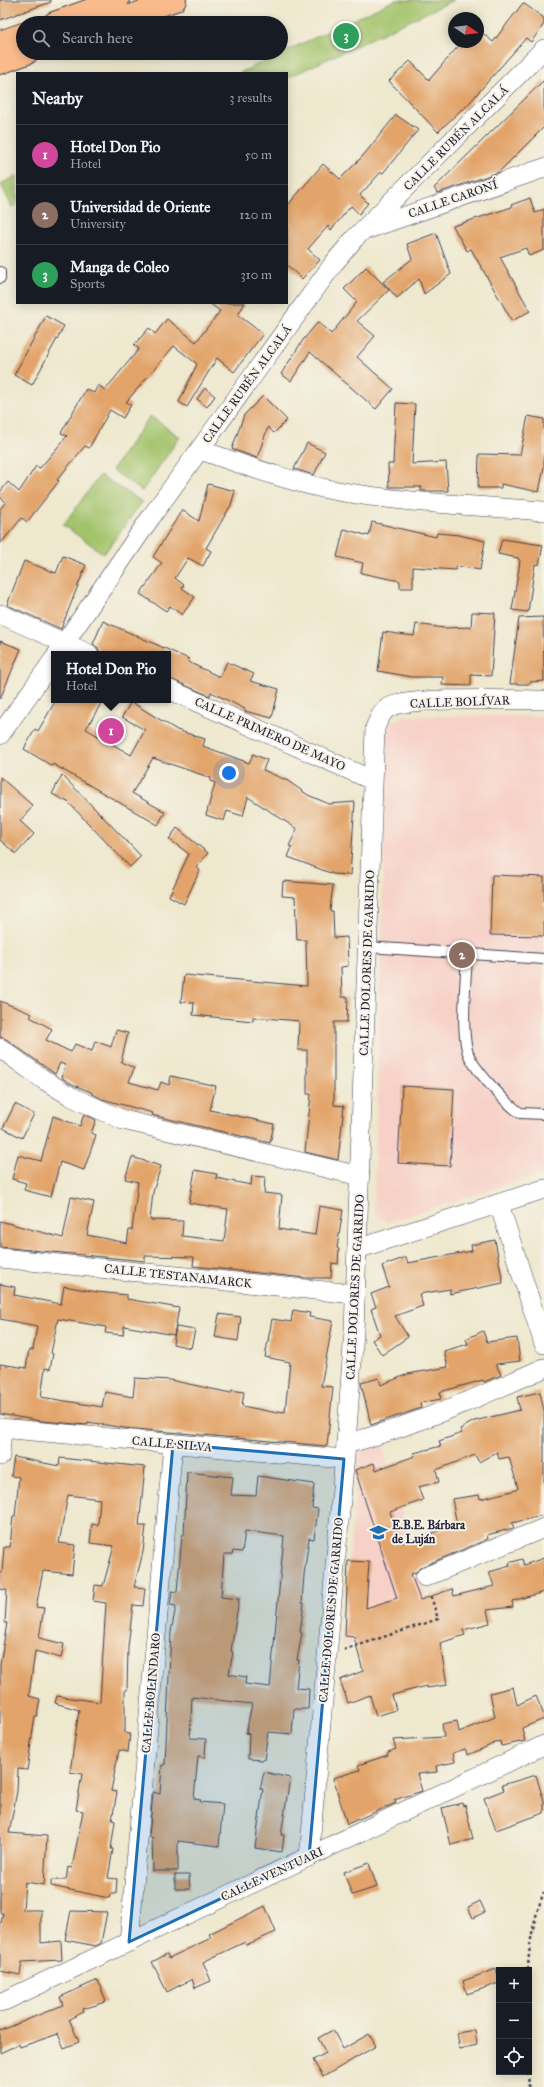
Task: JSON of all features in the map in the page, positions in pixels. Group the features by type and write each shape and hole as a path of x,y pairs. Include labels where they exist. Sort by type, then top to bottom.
{"highway":[{"path":"73,16 118,0"},
{"path":"130,16 175,0"},
{"path":"0,42 16,36"},
{"path":"0,63 16,57"}],"street":[{"name":"CALLE RUBÉN ALCALÁ","path":"61,649 317,284 363,231 544,49"},
{"name":"CALLE CARONÍ","path":"363,231 544,168"},
{"path":"200,450 287,478 347,492 396,499 544,511"},
{"path":"0,614 61,649 72,651"},
{"path":"0,735 51,663"},
{"name":"CALLE PRIMERO DE MAYO","path":"171,690 372,780"},
{"name":"CALLE BOLÍVAR","path":"380,717 388,708 414,702 544,700"},
{"name":"CALLE DOLORES DE GARRIDO","path":"309,1857 345,1451 355,1294 368,947 373,742 375,728 380,717"},
{"path":"0,1048 24,1067 72,1097 123,1120 360,1176"},
{"path":"357,1249 544,1189"},
{"path":"499,1204 541,1325 544,1344"},
{"name":"CALLE TESTANAMARCK","path":"0,1258 355,1294"},
{"path":"345,1451 472,1400 544,1368"},
{"path":"0,1456 1,1428"},
{"name":"CALLE SILVA","path":"1,1428 173,1444 345,1451"},
{"name":"CALLE BOLINDARO","path":"129,1942 173,1444"},
{"path":"425,1577 544,1528"},
{"name":"CALLE VENTUARI","path":"0,2003 544,1745"}],"lane":[{"path":"0,272 0,278"},
{"path":"368,947 544,959"},
{"path":"467,954 465,1024 467,1050 472,1060 501,1096 520,1113 544,1114"}],"path":[{"path":"327,1656 438,1619 425,1577"},
{"path":"528,1967 530,1940 536,1911 544,1892"},
{"path":"528,2075 529,2087"}],"highlighted area":[{"path":"173,1444 344,1459 309,1857 129,1942"}],"shaded area":[{"path":"402,716 544,716 544,1173 387,1222 376,1215 374,1207 387,737 393,722"},
{"name":"E.B.E. Bárbara de Luján","path":"382,1445 431,1614 341,1647 359,1450"}],"green space":[{"path":"395,0 454,0 288,78 288,72 241,72 267,60 288,60 288,50"},
{"path":"16,176 16,205 12,207 1,184"},
{"path":"150,416 180,437 142,491 112,470"},
{"path":"100,475 142,502 104,554 63,525"}],"building":[{"path":"0,0 51,0 51,2 0,20"},
{"path":"523,3 544,18 544,24 531,42 526,38 463,110 462,109 438,132 389,81 410,61 429,80 457,48 484,48 484,34 493,42"},
{"path":"544,80 544,127 499,172 438,193 434,188"},
{"path":"396,115 418,130 383,173 381,172 360,195 368,203 359,214 351,206 331,230 328,226 308,249 320,260 302,279 288,266 288,205 323,164 340,179 362,157"},
{"path":"530,198 535,213 544,209 544,250 529,256 526,248 500,257 530,311 512,321 471,249 467,251 453,226 512,207 511,205"},
{"path":"436,233 451,274 424,294 419,279 397,298 383,282 412,259 407,244"},
{"path":"366,267 389,290 357,321 375,336 357,357 393,389 376,409 310,352 291,381 281,374 303,340 318,322 331,334 357,302 344,289"},
{"path":"210,304 244,304 238,315 263,334 234,372 217,358 187,407 179,402 197,364 174,346 126,402 131,405 123,418 110,410 89,448 85,446 57,480 59,481 27,522 22,518 0,544 0,509 6,502 0,497 0,492 8,482 19,492 36,466 40,468 67,436 61,433 86,389 94,393 98,385 105,390 139,349 134,345 149,328 155,334 167,319 196,342 220,311"},
{"path":"46,316 64,326 32,385 14,375"},
{"path":"205,388 215,396 207,407 197,399"},
{"path":"263,396 287,420 274,433 268,427 257,458 232,449 244,415"},
{"path":"396,403 415,404 412,464 446,462 448,491 421,491 421,487 389,487 388,464 393,464"},
{"path":"528,416 544,419 544,467 539,492 501,484 501,488 478,488 479,454 520,455"},
{"path":"307,443 325,452 314,475 294,469"},
{"path":"208,484 235,491 231,505 206,548 211,551 203,566 188,558 175,578 184,585 182,588 195,597 182,615 170,606 166,611 140,594 162,563 153,557 182,510 199,521"},
{"path":"372,522 436,537 437,533 459,535 485,541 480,570 456,566 456,570 413,567 413,588 400,588 400,581 361,573 363,563 337,557 344,529 369,536"},
{"path":"502,539 543,545 539,565 535,564 528,612 512,610 520,561 518,558 498,554"},
{"path":"63,556 86,565 61,629 7,605 24,561 56,573"},
{"path":"472,612 495,613 491,676 471,675 471,686 442,685 443,677 412,677 378,671 383,632 414,636 416,624 444,628 471,627"},
{"path":"543,617 544,681 530,682 530,684 510,684 519,618"},
{"path":"103,621 171,651 99,651 93,644"},
{"path":"0,641 21,649 0,699"},
{"path":"171,651 189,659 188,662 220,677 227,662 254,674 250,681 279,689 272,718 245,711 245,709 211,692 210,696 171,679"},
{"path":"54,703 101,703 86,729 131,755 145,730 122,717 130,703 133,703 177,730 205,739 203,746 249,763 253,754 267,760 263,770 288,781 308,795 329,804 355,802 350,875 333,874 288,857 292,847 289,846 297,829 248,797 243,816 227,811 224,821 206,815 215,783 210,781 211,778 153,758 132,793 165,812 158,825 53,764 52,766 24,749 35,729 38,731"},
{"path":"62,775 141,856 130,867 68,802 52,794"},
{"path":"0,777 33,806 20,821 34,834 16,854 0,840"},
{"path":"177,828 208,853 196,868 200,870 184,904 169,896 189,854 169,839"},
{"path":"492,875 544,877 544,936 490,935"},
{"path":"283,881 333,885 330,911 333,911 334,938 347,937 348,966 341,967 342,997 348,997 347,1022 334,1022 334,1105 344,1106 338,1160 305,1152 311,1094 307,1094 307,1050 298,1050 299,1021 253,1017 253,1021 193,1015 194,1003 181,1002 184,975 307,986 306,940 297,940 295,897 282,896"},
{"path":"0,1001 32,1014 30,1017 52,1029 46,1040 71,1052 75,1044 92,1051 95,1041 111,1047 116,1030 128,1033 121,1062 134,1068 129,1082 158,1090 161,1082 169,1085 171,1076 216,1086 210,1110 274,1124 270,1143 152,1115 153,1113 102,1099 91,1092 76,1086 62,1078 65,1065 60,1063 55,1074 6,1039 0,1037"},
{"path":"402,1086 454,1089 450,1166 398,1163"},
{"path":"15,1104 34,1114 22,1138 3,1128"},
{"path":"84,1114 96,1120 91,1133 96,1135 84,1170 60,1162 51,1197 24,1190 26,1183 12,1179 18,1155 41,1161 53,1116 80,1126"},
{"path":"132,1157 161,1166 153,1192 150,1220 183,1221 182,1236 224,1241 228,1209 189,1203 195,1170 217,1174 216,1178 251,1185 252,1176 265,1177 264,1193 282,1195 279,1229 315,1235 319,1206 343,1210 337,1248 339,1249 338,1264 332,1263 331,1278 306,1278 193,1266 194,1257 145,1256 145,1261 0,1247 0,1221 63,1238 71,1197 94,1202 87,1235 127,1243 129,1230 132,1230 138,1182 125,1179"},
{"path":"495,1240 503,1283 450,1294 450,1289 419,1294 423,1306 395,1316 408,1337 382,1355 372,1340 380,1335 371,1309 376,1307 371,1294 389,1287 382,1266 406,1257 408,1263 472,1251 471,1245"},
{"path":"0,1284 15,1287 14,1295 61,1304 64,1286 97,1292 127,1295 127,1299 179,1308 174,1335 124,1326 123,1335 105,1333 106,1327 58,1319 51,1353 53,1354 50,1369 45,1368 41,1397 102,1407 105,1392 133,1397 135,1378 170,1380 231,1393 232,1390 244,1392 242,1406 277,1413 277,1411 285,1412 290,1362 265,1357 272,1319 291,1322 293,1310 310,1313 309,1317 333,1321 321,1386 333,1387 327,1446 124,1428 88,1422 87,1425 41,1421 0,1414 0,1364 26,1368 29,1350 33,1350 37,1326 0,1319"},
{"path":"219,1314 241,1317 238,1341 215,1337"},
{"path":"176,1327 195,1330 191,1348 173,1344"},
{"path":"483,1331 487,1342 517,1338 520,1361 496,1364 501,1375 484,1382 483,1380 440,1392 441,1399 420,1403 421,1408 371,1425 361,1383 379,1378 381,1385 408,1374 448,1367 444,1351 468,1344 466,1339"},
{"path":"540,1392 544,1411 544,1515 512,1523 514,1528 487,1535 488,1539 421,1567 415,1573 411,1574 420,1600 452,1589 454,1596 494,1586 489,1572 510,1566 509,1563 522,1559 524,1565 544,1558 544,1592 512,1601 513,1607 487,1610 490,1623 463,1630 465,1635 440,1643 447,1685 427,1688 427,1686 392,1695 396,1710 376,1716 370,1695 348,1703 340,1680 363,1671 354,1637 345,1636 348,1561 369,1562 366,1608 397,1598 355,1470 374,1463 376,1470 415,1456 414,1453 441,1446 439,1441 462,1433 460,1429 474,1421 520,1410 517,1397","holes":["497,1452 499,1459 509,1457 518,1488 516,1490 480,1499 479,1495 452,1499 457,1525 401,1543 390,1512 423,1500 418,1487 439,1482 436,1470 475,1455 479,1462"]},
{"path":"14,1457 59,1466 60,1458 145,1467 139,1526 146,1526 143,1552 134,1587 145,1588 143,1606 133,1605 128,1647 127,1690 125,1690 125,1733 130,1734 128,1752 119,1750 111,1791 117,1792 112,1820 115,1821 111,1849 113,1849 108,1878 117,1879 116,1894 110,1894 109,1898 51,1886 51,1880 66,1880 68,1867 72,1868 83,1811 76,1810 82,1774 70,1772 79,1710 55,1703 57,1696 100,1702 106,1603 93,1601 95,1585 103,1586 114,1546 90,1543 92,1524 98,1525 100,1499 68,1495 59,1543 75,1545 72,1574 43,1571 36,1607 44,1608 39,1638 64,1644 61,1658 35,1651 29,1696 40,1699 37,1716 35,1716 27,1770 18,1769 17,1791 9,1833 47,1836 44,1885 25,1882 23,1910 41,1910 41,1943 61,1941 62,1960 22,1962 20,1975 0,1971 0,1927 3,1913 0,1913 0,1665 7,1623 5,1623 7,1590 0,1589 0,1573 2,1573 4,1547 10,1547 13,1516 15,1516 19,1477 11,1476"},
{"path":"187,1472 233,1477 231,1495 256,1496 258,1476 314,1484 312,1508 318,1509 314,1539 309,1538 304,1575 302,1603 304,1603 300,1632 302,1633 297,1660 299,1660 296,1688 309,1689 308,1709 294,1709 292,1734 268,1732 264,1760 248,1759 249,1734 246,1733 252,1704 192,1697 190,1738 206,1739 205,1757 198,1756 194,1799 201,1800 200,1802 223,1804 219,1846 178,1841 178,1871 153,1871 152,1837 149,1837 153,1792 160,1794 162,1765 165,1765 171,1632 176,1606 170,1605 172,1591 177,1592 182,1535 184,1535","holes":["245,1531 284,1536 270,1687 245,1684 246,1677 229,1674 239,1599 221,1597 224,1554 232,1554 233,1551 242,1552"]},
{"path":"513,1687 517,1705 536,1696 544,1715 544,1719 522,1728 525,1741 501,1746 500,1741 468,1755 465,1749 453,1753 455,1762 436,1766 437,1772 417,1774 422,1791 394,1800 396,1803 347,1824 333,1778 360,1770 358,1765 388,1755 388,1752 396,1749 393,1740 444,1737 442,1724 457,1721 459,1732 495,1717 490,1693"},
{"path":"264,1772 290,1778 281,1835 284,1835 282,1852 255,1848 263,1789 260,1789"},
{"path":"536,1775 544,1802 544,1813 496,1830 484,1798 504,1790 502,1785"},
{"path":"462,1803 463,1806 465,1805 473,1839 451,1845 442,1808"},
{"path":"369,1863 377,1887 352,1895 344,1872"},
{"path":"175,1875 189,1875 190,1889 175,1889"},
{"path":"480,1901 485,1912 473,1918 468,1907"},
{"path":"265,1906 276,1932 246,1945 245,1942 203,1962 211,1981 195,1988 192,1979 167,1992 152,1962 167,1954 169,1958 211,1938 209,1934"},
{"path":"71,1911 107,1912 101,1943 96,1946 65,1940"},
{"path":"496,1969 496,1984 467,1994 463,1981"},
{"path":"98,1980 106,2002 83,2009 84,2012 69,2019 79,2042 64,2048 58,2034 20,2047 19,2044 0,2053 0,2031 63,2005 60,1997"},
{"path":"333,2030 343,2049 369,2034 376,2046 323,2077 313,2060 326,2053 318,2038"},
{"path":"475,2030 477,2045 460,2049 457,2033"}],"place":[{"name":"Manga de Coleo","path":"346,36"},
{"name":"Hotel Don Pio","path":"111,731"},
{"name":"Universidad de Oriente","path":"462,955"},
{"name":"E.B.E. Bárbara de Luján","path":"379,1532"}]}
